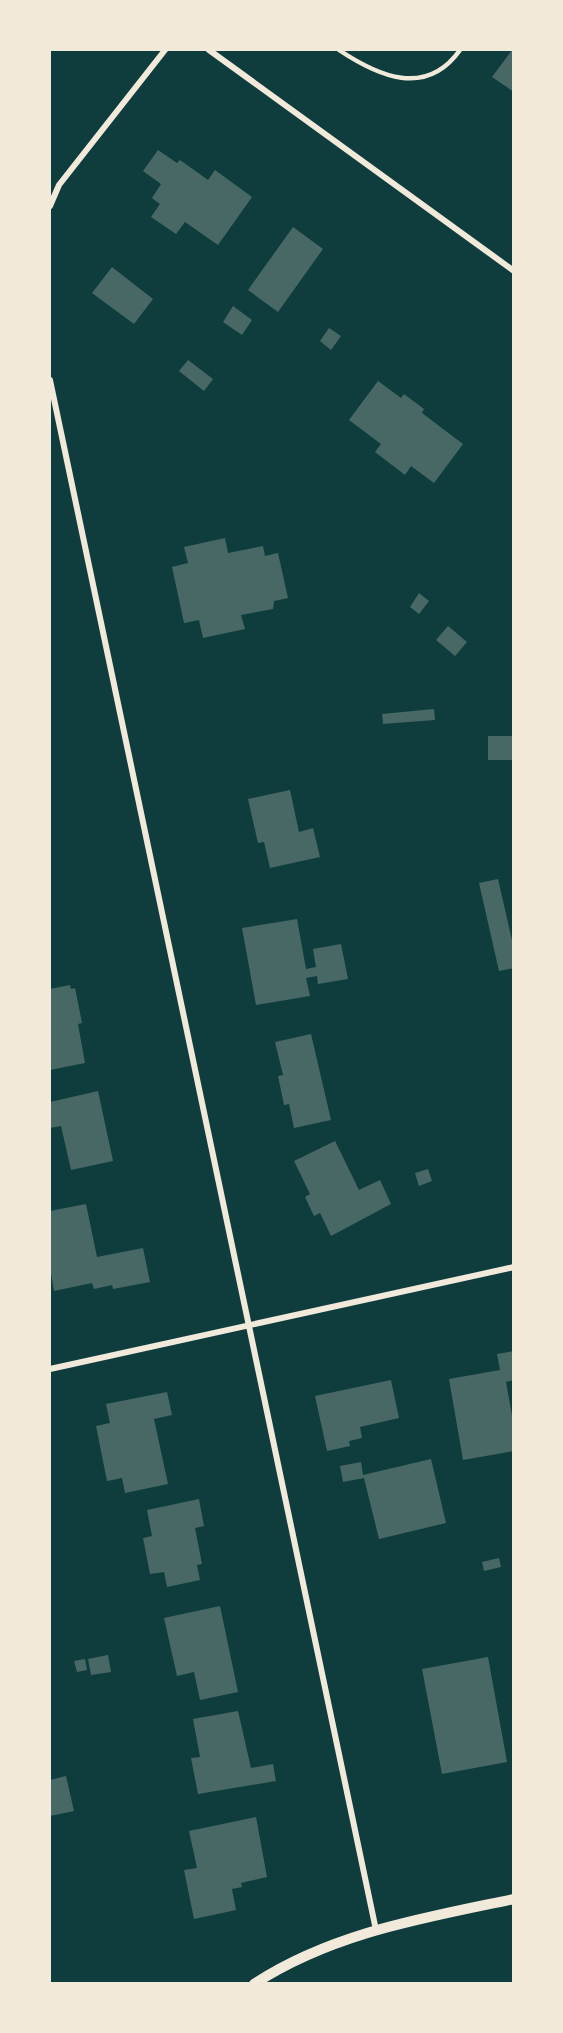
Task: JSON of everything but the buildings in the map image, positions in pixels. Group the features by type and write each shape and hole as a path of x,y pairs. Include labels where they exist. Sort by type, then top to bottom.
{"street":[{"path":"50,206 59,185 165,50"},
{"path":"208,50 513,271"},
{"path":"50,380 376,1929"},
{"path":"50,1369 513,1267"},
{"path":"254,1983 332,1943 376,1929 513,1899"}],"lane":[{"path":"339,50 379,74 405,78 423,76 441,68 460,50"}]}
